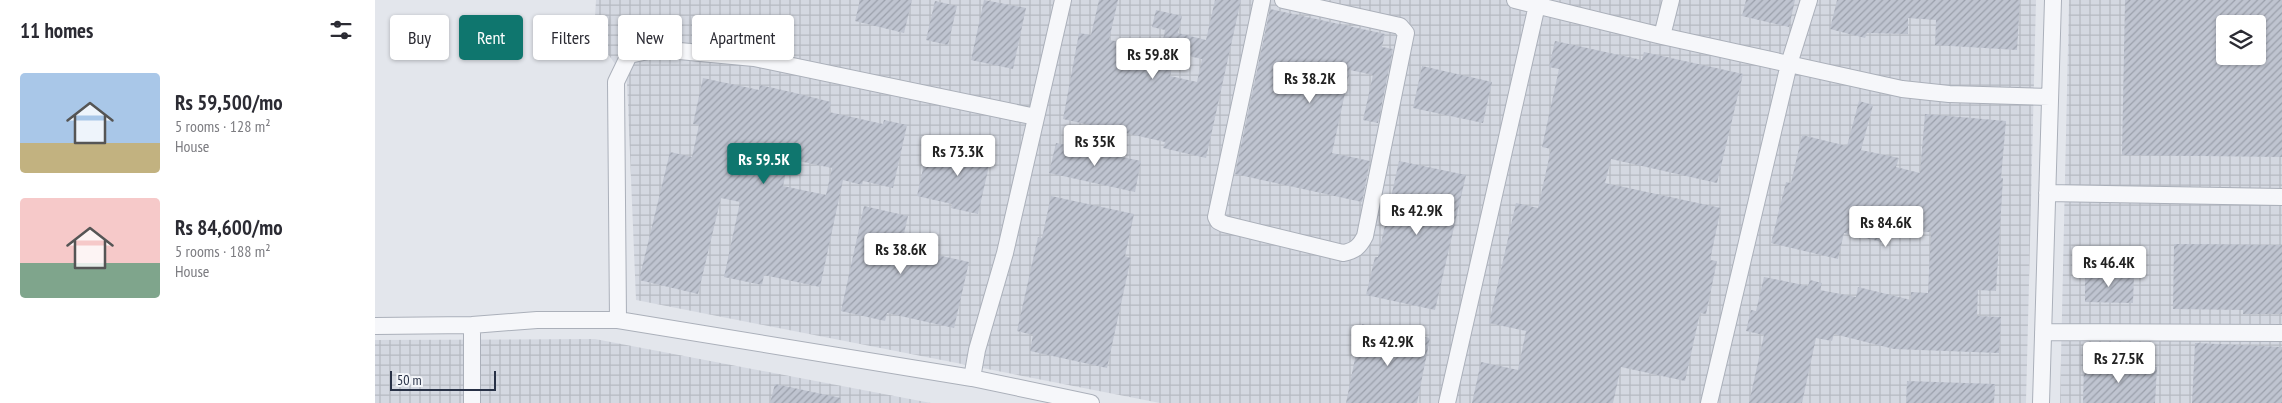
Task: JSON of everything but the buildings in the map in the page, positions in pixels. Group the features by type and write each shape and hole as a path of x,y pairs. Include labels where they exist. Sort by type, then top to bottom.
{"street":[{"path":"972,378 977,350 1005,253 1063,0"},
{"path":"1262,0 1225,174 1215,212 1217,221 1343,254 1357,248 1361,243 1367,226 1405,33 1400,26 1283,0"},
{"path":"1515,0 1662,36 1902,89 1949,94 2050,97"},
{"path":"1662,36 1671,0"},
{"path":"1709,403 1789,64 1809,0"},
{"path":"2041,403 2053,0"},
{"path":"1447,403 1537,5"},
{"path":"617,320 616,82 629,54 658,49 754,58 1036,116"},
{"path":"2047,193 2282,197"},
{"path":"375,326 472,325 537,320 617,320 972,378 1091,403"},
{"path":"472,325 472,403"},
{"path":"2043,332 2282,333"}],"shaded area":[{"path":"596,0 2036,0 2026,403 1160,403 636,300 627,81 608,54 608,15 595,15"},
{"path":"2069,0 2282,0 2282,403 2060,403"},
{"path":"595,339 931,403 375,403 375,340"}]}
